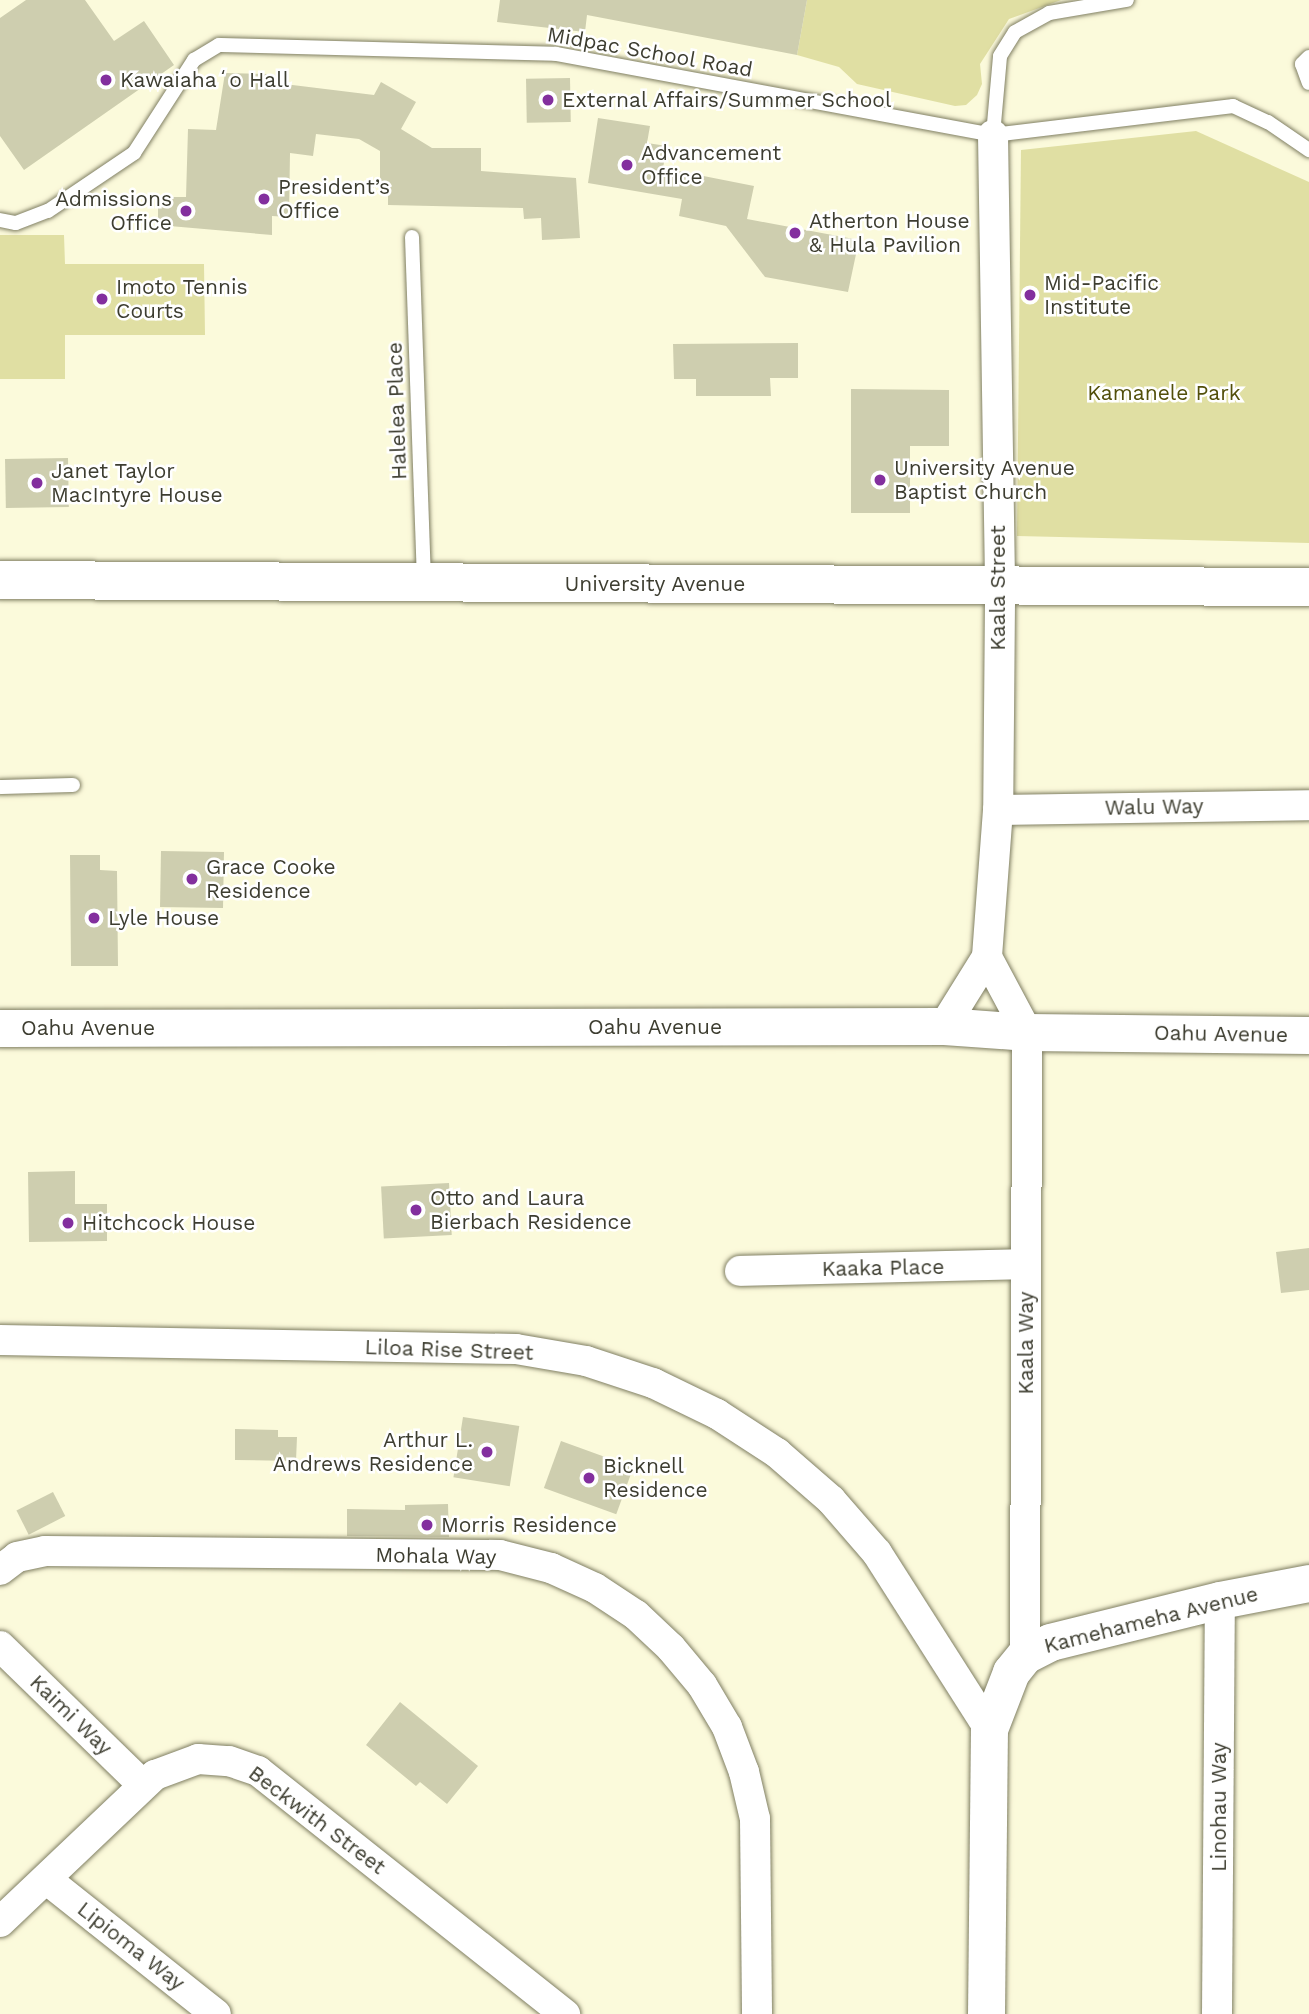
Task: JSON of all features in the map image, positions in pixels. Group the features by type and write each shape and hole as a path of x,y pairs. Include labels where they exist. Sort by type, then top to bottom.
{"main road":[{"name":"University Avenue","path":"0,580 1000,589 1309,587"}],"street":[{"name":"Kaala Street","path":"944,1026 987,957 998,810 1000,589 993,135"},
{"name":"Walu Way","path":"998,810 1309,805"},
{"path":"987,957 1027,1032"},
{"name":"Oahu Avenue","path":"0,1028 944,1026 1027,1032 1309,1035"},
{"name":"Kaala Way","path":"1025,1655 1027,1032"},
{"name":"Kaaka Place","path":"740,1271 1026,1264"},
{"name":"Liloa Rise Street","path":"0,1339 516,1349 586,1361 653,1383 717,1413 767,1446 831,1500 877,1553 989,1729"},
{"name":"Mohala Way","path":"0,1570 35,1551 500,1555 551,1568 595,1588 636,1615 671,1648 702,1685 726,1727 744,1772 755,1819 757,2014"},
{"name":"Kamehameha Avenue","path":"986,2014 989,1729 998,1697 1025,1655 1050,1642 1220,1600 1309,1583"},
{"name":"Linohau Way","path":"1217,2014 1220,1600"},
{"name":"Kaimi Way","path":"0,1646 142,1784"},
{"name":"Beckwith Street","path":"0,1922 142,1784 168,1767 198,1759 229,1761 258,1771 565,2014"},
{"name":"Lipioma Way","path":"46,1879 216,2014"}],"lane":[{"path":"993,135 999,56 1015,32 1049,13 1127,0"},
{"name":"Midpac School Road","path":"0,220 16,223 48,211 134,153 194,60 204,50 219,46 556,54 993,135 1233,106 1268,122 1309,150"},
{"path":"1309,57 1302,64 1309,83"},
{"name":"Halelea Place","path":"412,237 424,584"},
{"path":"0,787 74,785"}],"green space":[{"path":"807,0 1061,0 1009,19 980,64 982,84 977,95 966,105 955,106 857,84 839,67 797,55"},
{"name":"Kamanele Park","path":"1196,131 1309,182 1309,543 1017,536 1021,150"},
{"name":"Imoto Tennis Courts","path":"0,235 64,235 65,264 204,264 205,335 65,335 65,379 0,379"}],"building":[{"name":"Kawaiahaʻo Hall","path":"26,0 85,0 114,41 144,21 174,65 24,170 0,136 0,18"},
{"path":"500,0 807,0 797,55 587,15 585,32 497,22"},
{"path":"225,73 269,74 268,82 374,95 381,82 416,102 401,129 432,148 481,148 481,171 576,178 580,238 542,240 541,218 524,219 523,208 388,205 388,195 380,195 380,151 359,139 316,134 313,156 290,153 289,217 272,216 272,235 158,225 158,197 186,197 188,129 216,130"},
{"name":"External Affairs/Summer School","path":"570,78 571,122 527,123 526,79"},
{"name":"Atherton House & Hula Pavilion","path":"598,118 650,126 647,143 667,146 663,168 754,186 747,219 859,240 848,292 765,277 726,226 679,216 682,199 588,183"},
{"path":"798,343 798,378 770,378 771,396 696,396 696,379 674,379 673,344"},
{"name":"University Avenue Baptist Church","path":"851,389 949,390 949,446 910,446 910,513 851,513"},
{"name":"Janet Taylor MacIntyre House","path":"68,458 69,507 6,508 5,459"},
{"name":"Grace Cooke Residence","path":"161,851 224,852 223,908 160,907"},
{"name":"Lyle House","path":"70,855 100,855 100,870 117,871 118,966 71,966"},
{"name":"Hitchcock House","path":"75,1171 75,1204 107,1204 107,1241 29,1242 28,1172"},
{"name":"Otto and Laura Bierbach Residence","path":"449,1183 452,1235 384,1238 381,1187"},
{"path":"1309,1248 1309,1290 1281,1293 1276,1252"},
{"name":"Arthur L. Andrews Residence","path":"463,1417 519,1426 510,1486 453,1477"},
{"path":"235,1429 278,1430 278,1437 297,1437 296,1461 235,1460"},
{"name":"Bicknell Residence","path":"561,1441 633,1467 616,1514 544,1488"},
{"path":"53,1492 65,1516 29,1535 16,1511"},
{"path":"448,1504 449,1537 347,1536 347,1509 405,1510 405,1505"},
{"path":"400,1702 478,1766 447,1804 420,1782 416,1786 366,1745"}],"place":[{"name":"Kawaiahaʻo Hall","path":"106,80"},
{"name":"External Affairs/Summer School","path":"548,100"},
{"name":"Advancement Office","path":"627,165"},
{"name":"President’s Office","path":"264,199"},
{"name":"Admissions Office","path":"186,211"},
{"name":"Atherton House & Hula Pavilion","path":"795,233"},
{"name":"Mid-Pacific Institute","path":"1030,295"},
{"name":"Imoto Tennis Courts","path":"102,299"},
{"name":"University Avenue Baptist Church","path":"880,480"},
{"name":"Janet Taylor MacIntyre House","path":"37,483"},
{"name":"Grace Cooke Residence","path":"192,879"},
{"name":"Lyle House","path":"94,918"},
{"name":"Otto and Laura Bierbach Residence","path":"416,1210"},
{"name":"Hitchcock House","path":"68,1223"},
{"name":"Arthur L. Andrews Residence","path":"487,1452"},
{"name":"Bicknell Residence","path":"589,1478"},
{"name":"Morris Residence","path":"427,1525"}]}
